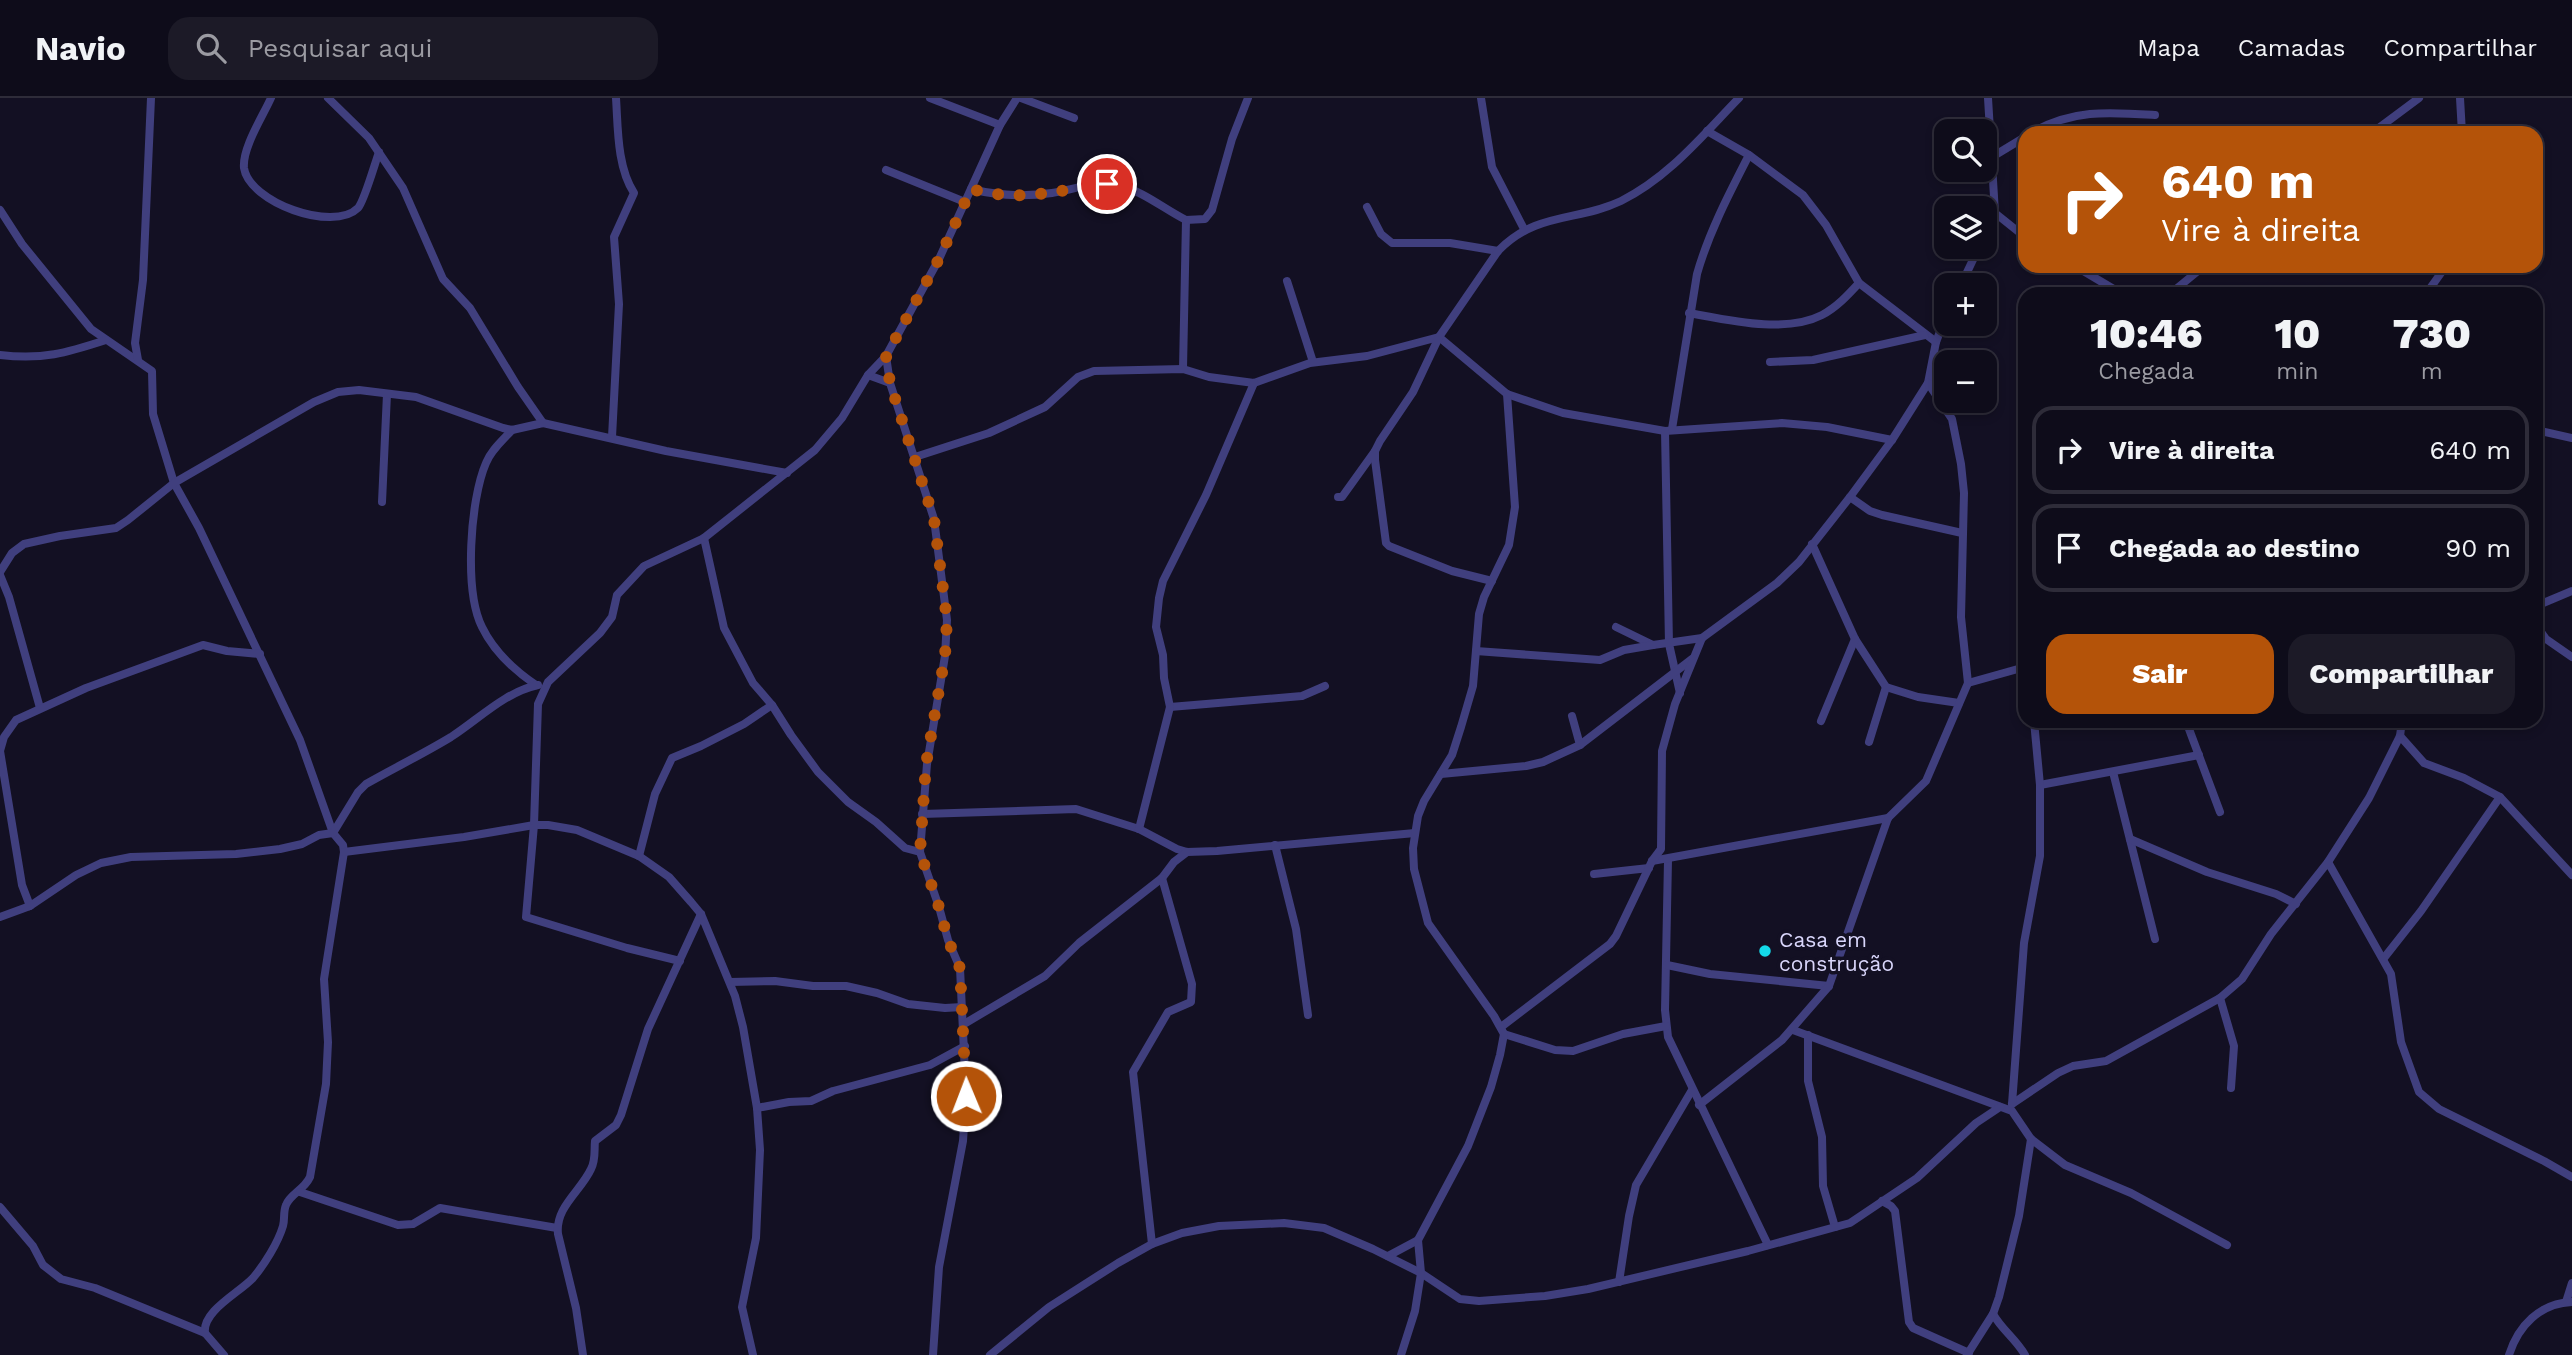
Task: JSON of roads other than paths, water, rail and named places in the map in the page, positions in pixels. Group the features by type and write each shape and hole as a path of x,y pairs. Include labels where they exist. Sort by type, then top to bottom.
{"street":[{"path":"138,360 135,343 143,280 151,98"},
{"path":"271,98 245,154 244,170 251,186 270,200 318,218 336,219 349,214 359,207 379,152"},
{"path":"328,98 369,138 403,188 443,279 470,308 530,407 543,423"},
{"path":"612,437 619,304 614,237 634,193 628,183 621,153 616,98"},
{"path":"930,98 1000,125"},
{"path":"680,961 526,917 534,825 538,704 548,682 600,633 612,617 617,595 644,566 704,538 788,473 815,450 836,426 868,375 886,356 939,259 1000,125 1019,98 1074,118"},
{"path":"971,189 1015,197 1090,186 1118,185 1186,219 1205,219 1212,209 1232,138 1248,98"},
{"path":"1481,98 1492,167 1524,229"},
{"path":"1338,496 1342,497 1375,451 1413,392 1439,337 1498,251 1524,229 1603,208 1649,186 1661,178 1739,98"},
{"path":"1988,98 1989,119"},
{"path":"2381,126 2419,98"},
{"path":"2459,98 2461,126"},
{"path":"2043,126 2082,113 2155,115"},
{"path":"1707,131 1749,155 1804,195 1826,225 1859,283 1936,342"},
{"path":"1997,154 2018,141"},
{"path":"1680,692 1669,644 1669,430 1689,313 1704,250 1749,155"},
{"path":"886,170 965,202"},
{"path":"1367,207 1381,234 1392,243 1450,243 1498,251"},
{"path":"0,210 22,244 75,312 91,329 149,368 153,375 153,414 174,482 200,528 260,654 300,740 333,833 343,845 324,979 328,1042 326,1084 310,1177 306,1186 286,1203 281,1231 253,1278 208,1317 205,1333"},
{"path":"1997,215 2018,231"},
{"path":"1183,369 1186,219"},
{"path":"2087,273 2110,287"},
{"path":"2178,287 2196,273"},
{"path":"1286,281 1313,362"},
{"path":"1689,313 1735,321 1796,323 1829,310 1859,283"},
{"path":"1770,362 1813,360 1925,335"},
{"path":"1476,651 1600,660 1624,650 1702,638 1777,583 1799,562 1850,497 1892,440 1928,383 1938,336"},
{"path":"915,457 989,433 1045,407 1085,373 1094,370 1183,369 1209,377 1254,383 1313,362 1367,356 1439,337"},
{"path":"1439,337 1507,394 1563,413 1669,430 1803,424 1892,440"},
{"path":"0,355 33,358 51,356 106,340"},
{"path":"122,350 135,343"},
{"path":"886,356 890,383 934,519 947,620 945,656 926,764 920,852 948,940 960,968 966,1096 963,1141 939,1267 933,1355"},
{"path":"868,375 890,383"},
{"path":"1139,829 1170,707 1156,627 1156,611 1161,590 1206,495 1254,383"},
{"path":"1699,1105 1793,1030 1800,1018 1829,986 1888,818 1926,781 1968,683 1961,617 1962,474 1952,419 1928,383"},
{"path":"40,708 0,573 12,553 24,544 116,528 174,482 325,397 351,390 416,397 512,430 543,423 612,437 666,452 788,473"},
{"path":"382,502 387,394"},
{"path":"1507,394 1515,507 1509,545 1484,597 1479,614 1473,686 1452,755 1424,801 1415,833 1413,869 1428,923 1502,1031 1555,1050 1573,1051 1623,1034 1666,1026"},
{"path":"528,426 530,407"},
{"path":"512,430 492,451 486,463 477,498 471,567 477,616 482,629 507,663 536,685"},
{"path":"2543,432 2572,438"},
{"path":"1375,451 1386,543 1389,547 1452,571 1492,581"},
{"path":"1850,497 1870,511 1962,533"},
{"path":"704,538 724,628 753,683 828,783 905,848 920,852"},
{"path":"1812,544 1855,639 1886,687 1918,697 1959,704"},
{"path":"2543,603 2572,591"},
{"path":"1616,627 1653,645"},
{"path":"2543,635 2572,657"},
{"path":"1401,1355 1415,1311 1421,1273 1418,1240 1468,1146 1491,1087 1502,1031 1613,940 1661,849 1662,751 1680,692 1702,638"},
{"path":"1821,721 1855,639"},
{"path":"239,651 253,640"},
{"path":"30,906 22,885 0,751 4,737 16,720 86,688 203,645 227,651 260,654"},
{"path":"1441,774 1543,762 1580,745 1692,659"},
{"path":"1968,683 2018,669"},
{"path":"0,917 30,906 76,875 101,863 131,857 236,854 280,849 333,833 358,792 366,784 452,736 503,701 548,682"},
{"path":"1170,707 1301,696 1325,686"},
{"path":"1869,742 1886,687"},
{"path":"639,856 655,794 672,758 744,724 772,705"},
{"path":"1572,716 1580,745"},
{"path":"2035,728 2040,785 2040,856 2024,943 2012,1108 2031,1139 2066,1165 2131,1193 2227,1245"},
{"path":"2189,728 2220,812"},
{"path":"1793,1030 2000,1107 2012,1108 2058,1073 2073,1066 2106,1061 2220,999 2242,979 2272,934 2328,862 2369,798 2400,736 2401,728"},
{"path":"2400,736 2424,763 2464,778 2500,797 2572,875"},
{"path":"2040,785 2199,755"},
{"path":"2113,772 2155,939"},
{"path":"2384,958 2421,911 2500,797"},
{"path":"922,814 1076,810 1139,829 1164,844 1187,852 1415,833"},
{"path":"1594,874 1888,818"},
{"path":"344,852 534,825 577,830 639,856 668,877 701,914 730,982 743,1027 757,1108 760,1150 756,1238 742,1307 753,1355"},
{"path":"2130,839 2207,872 2272,892 2296,904"},
{"path":"1275,845 1296,929 1308,1015"},
{"path":"964,1024 1045,976 1079,943 1162,878 1174,862 1187,852"},
{"path":"1668,860 1666,1026 1673,1050 1768,1245"},
{"path":"2328,862 2391,974 2400,1042 2419,1092 2439,1109 2572,1177"},
{"path":"1152,1244 1133,1073 1168,1012 1191,1002 1192,984 1162,878"},
{"path":"583,1355 576,1308 568,1284 557,1228 562,1212 592,1168 595,1141 616,1125 621,1115 648,1029 701,914"},
{"path":"1667,965 1710,974 1829,986"},
{"path":"730,982 775,981 813,986 838,985 877,993 908,1004 962,1007"},
{"path":"2220,999 2234,1046 2231,1088"},
{"path":"1808,1035 1808,1081 1822,1136 1823,1186 1835,1227"},
{"path":"757,1108 811,1101 833,1091 930,1065 965,1046"},
{"path":"1619,1282 1636,1185 1692,1090"},
{"path":"990,1355 1049,1307 1118,1263 1152,1244 1182,1233 1219,1226 1284,1223 1324,1228 1421,1273 1460,1299 1479,1301 1545,1296 1619,1282 1850,1223 1917,1178 1976,1124 2000,1107"},
{"path":"1882,1201 1895,1211 1909,1322 1913,1328 1968,1354 1993,1314 2019,1216 2031,1139"},
{"path":"300,1192 398,1225 413,1224 440,1208 557,1228"},
{"path":"0,1207 33,1246 43,1265 61,1279 94,1289 205,1333 225,1355"},
{"path":"1388,1256 1418,1240"},
{"path":"2509,1355 2520,1331 2530,1318 2543,1310 2569,1302 2572,1283"},
{"path":"1993,1314 2001,1327 2016,1340 2025,1355"}],"place":[{"name":"Casa em construção","path":"1765,951"}]}
